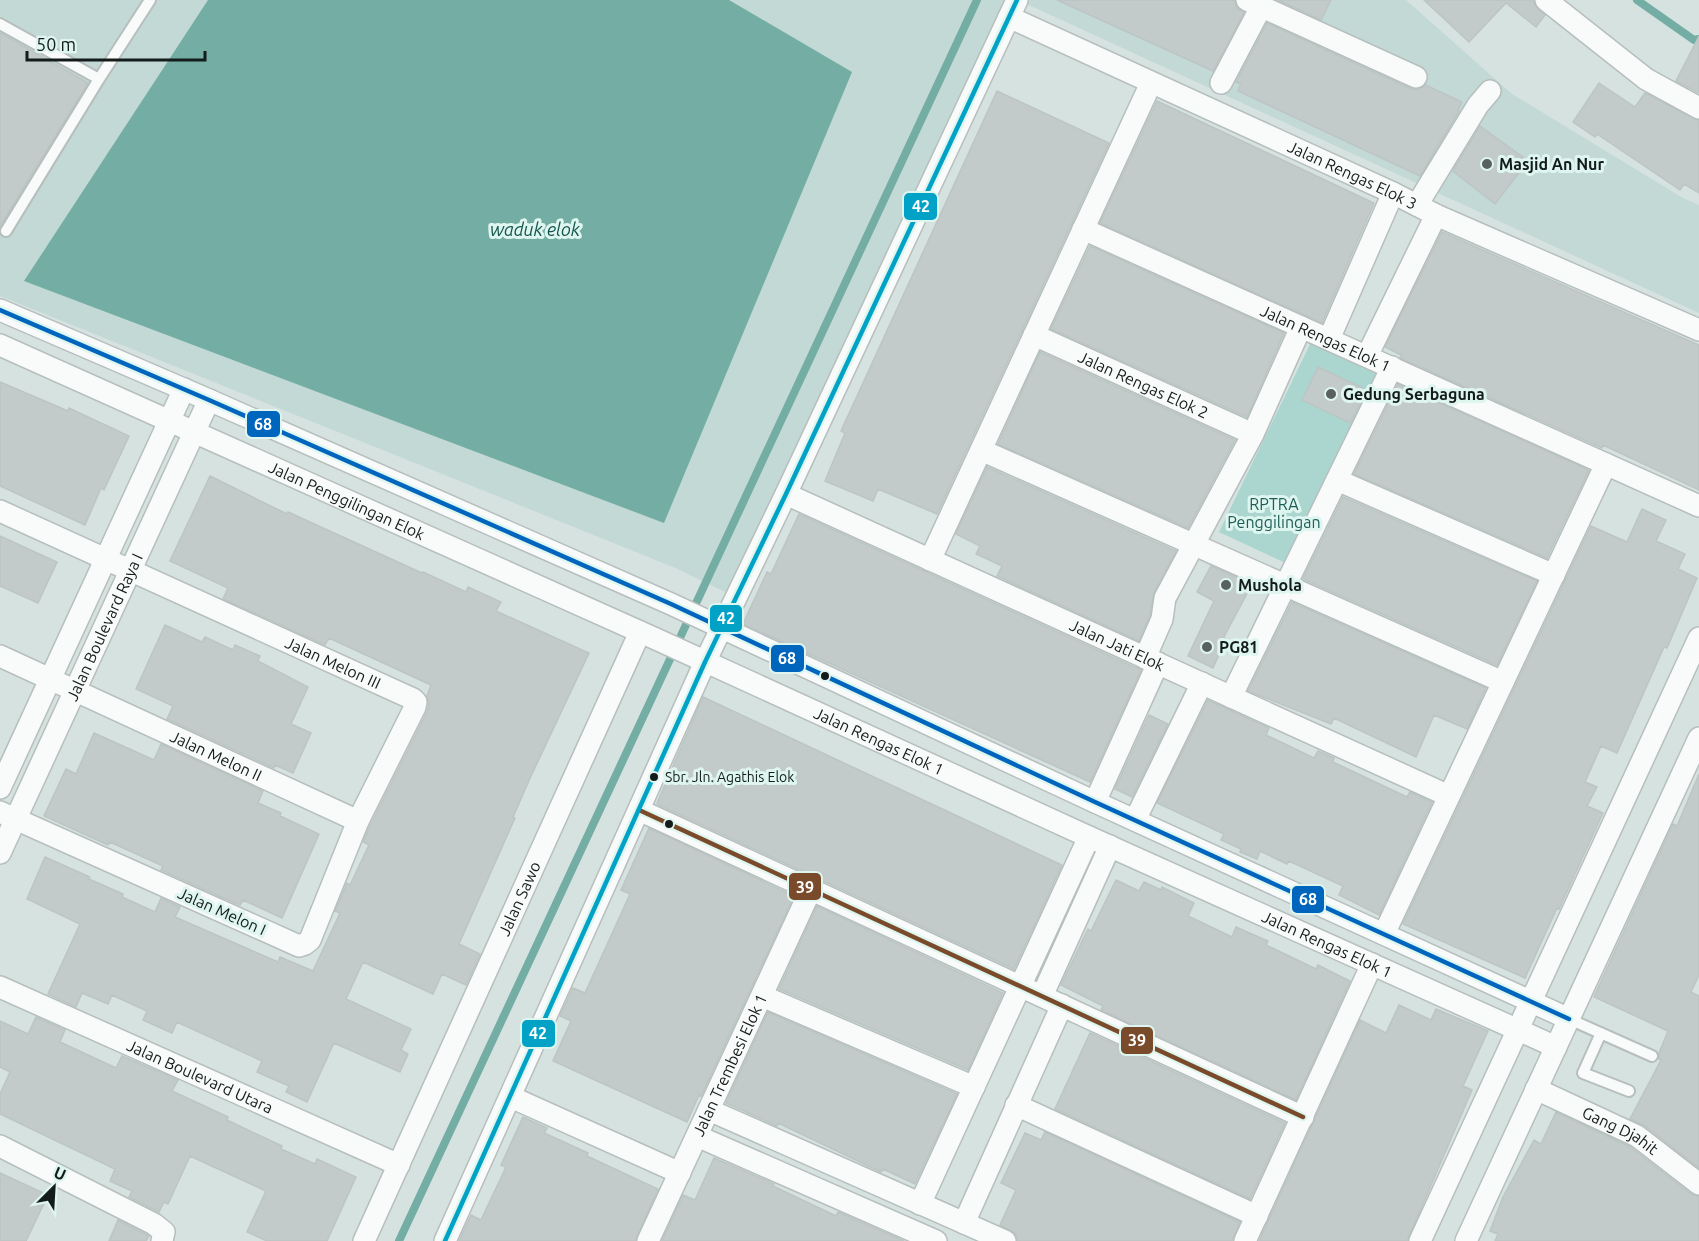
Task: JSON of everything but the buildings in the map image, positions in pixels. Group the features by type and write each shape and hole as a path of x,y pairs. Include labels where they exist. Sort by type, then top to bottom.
{"street":[{"path":"1221,83 1254,3 1416,77"},
{"path":"1560,4 1646,79 1699,108"},
{"path":"445,1241 639,810 699,659 786,494 1013,9"},
{"name":"Jalan Rengas Elok 3","path":"1013,9 1151,83 1393,193 1436,215 1699,330"},
{"path":"930,560 1151,83"},
{"path":"1417,205 1478,105 1490,91"},
{"path":"1329,339 1393,193"},
{"path":"1367,356 1436,215"},
{"name":"Jalan Rengas Elok 1","path":"1083,229 1699,506"},
{"path":"0,310 209,400 716,626"},
{"path":"1042,996 1099,842 1104,806 1162,619 1165,598 1253,434 1302,327"},
{"name":"Jalan Rengas Elok 2","path":"1034,335 1253,434"},
{"name":"Jalan Penggilingan Elok","path":"0,345 699,659"},
{"path":"1231,697 1392,368"},
{"name":"Jalan Boulevard Raya I","path":"0,788 184,389"},
{"name":"Jalan Boulevard Raya I","path":"0,853 8,815 75,690 209,400"},
{"path":"981,450 1503,682"},
{"path":"1384,934 1606,464"},
{"path":"1337,480 1554,575"},
{"name":"Jalan Jati Elok","path":"786,494 1449,796"},
{"path":"0,511 130,571"},
{"name":"Jalan Melon III","path":"130,571 415,701 415,707 358,821"},
{"name":"Jalan Rengas Elok 1","path":"716,626 1569,1019"},
{"name":"Jalan Sawo","path":"364,1241 648,636"},
{"path":"1420,1241 1699,638"},
{"name":"Jalan Melon II","path":"0,656 358,821"},
{"name":"Jalan Rengas Elok 1","path":"699,659 1556,1047"},
{"path":"1135,820 1202,683"},
{"path":"1466,1241 1699,738"},
{"path":"639,810 1303,1117"},
{"name":"Jalan Melon I","path":"8,815 298,946 310,940 358,821"},
{"path":"920,1204 1020,986 1099,842"},
{"name":"Jalan Trembesi Elok 1","path":"648,1241 811,889"},
{"path":"1245,1241 1372,964"},
{"name":"Jalan Boulevard Utara","path":"0,987 399,1165"},
{"path":"762,996 974,1087"},
{"path":"964,1223 1062,1005"},
{"name":"Gang Djahit","path":"1536,1089 1637,1136 1699,1184"},
{"path":"511,1097 680,1173"},
{"path":"1017,1105 1257,1216"},
{"path":"709,1110 1005,1241"},
{"path":"697,1136 898,1233 936,1241"},
{"path":"0,1146 154,1224 164,1232 162,1241"}],"lane":[{"path":"6,231 150,0"},
{"path":"0,24 99,79"},
{"path":"1569,1019 1652,1056"},
{"path":"1601,1033 1583,1073 1629,1091"}],"shaded area":[{"name":"waduk elok","path":"0,0 1015,0 738,598 673,567 0,296"},
{"path":"1018,0 1406,0 1512,94 1683,198 1699,205 1699,313"}],"green space":[{"name":"RPTRA Penggilingan","path":"1313,338 1384,367 1294,567 1219,532"}],"water":[{"name":"waduk elok","path":"208,0 729,0 852,72 664,523 24,281"}],"waterway":[{"path":"399,1241 977,0"},
{"path":"1637,0 1694,40 1699,39"}],"transit line":[{"name":"42","path":"445,1241 705,662 1017,0"},
{"name":"68","path":"0,310 671,604 1095,802 1569,1019"},
{"name":"39","path":"639,810 1303,1117"}],"place":[{"name":"Masjid An Nur","path":"1487,164"},
{"name":"Gedung Serbaguna","path":"1331,394"},
{"name":"Mushola","path":"1226,585"},
{"name":"PG81","path":"1207,647"},
{"name":"Sbr. Jln. Agathis Elok","path":"654,777"}]}
